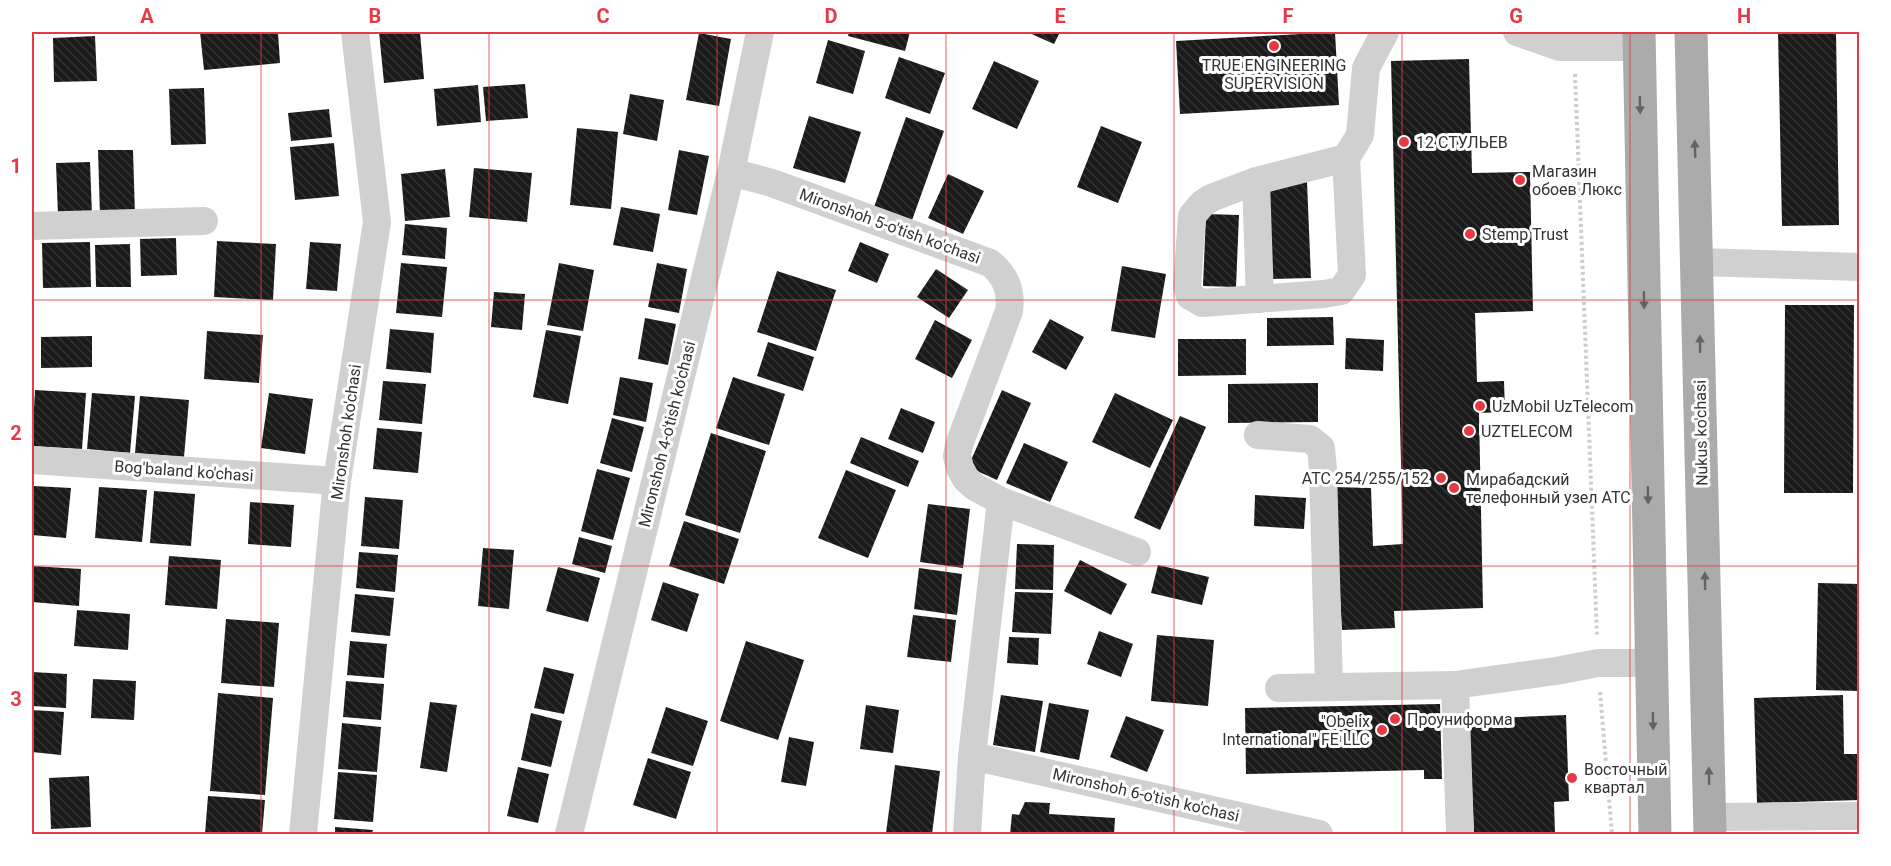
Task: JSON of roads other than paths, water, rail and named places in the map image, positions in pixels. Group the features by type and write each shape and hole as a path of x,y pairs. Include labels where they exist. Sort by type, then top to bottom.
{"main road":[{"name":"Nukus ko'chasi","path":"1691,32 1710,825"},
{"path":"1639,39 1655,834"}],"street":[{"name":"Mironshoh ko'chasi","path":"303,834 337,481 376,222 355,32"},
{"name":"Mironshoh 4-o'tish ko'chasi","path":"569,834 731,172 760,32"},
{"path":"1346,158 1256,181 1211,198 1202,204 1192,216 1187,286 1190,296 1202,303 1341,291 1352,275 1346,158 1360,135 1366,68 1384,32"},
{"path":"1517,32 1560,47 1639,39"},
{"name":"Mironshoh 5-o'tish ko'chasi","path":"731,172 772,183 990,263 997,269 1010,293 1009,311 959,445 957,456 962,474 970,483 1001,501 1137,552"},
{"path":"1256,181 1260,299"},
{"path":"32,226 204,221"},
{"path":"1698,262 1860,267"},
{"path":"1257,435 1310,439 1321,448 1329,687"},
{"name":"Bog'baland ko'chasi","path":"32,460 337,481"},
{"path":"967,834 972,756 1001,501"},
{"path":"1279,688 1455,686 1598,663 1652,663"},
{"path":"1455,686 1460,834"},
{"name":"Mironshoh 6-o'tish ko'chasi","path":"972,756 1319,834"},
{"path":"1710,825 1860,816"}],"place":[{"name":"TRUE ENGINEERING SUPERVISION","path":"1274,46"},
{"name":"12 СТУЛЬЕВ","path":"1404,142"},
{"name":"Магазин обоев Люкс","path":"1520,180"},
{"name":"Stemp Trust","path":"1470,234"},
{"name":"UzMobil UzTelecom","path":"1480,406"},
{"name":"UZTELECOM","path":"1469,431"},
{"name":"АТС 254/255/152","path":"1441,478"},
{"name":"Мирабадский телефонный узел АТС","path":"1454,488"},
{"name":"Проуниформа","path":"1395,719"},
{"name":"\"Obelix International\" FE LLC","path":"1382,730"},
{"name":"Восточный квартал","path":"1572,778"}]}
